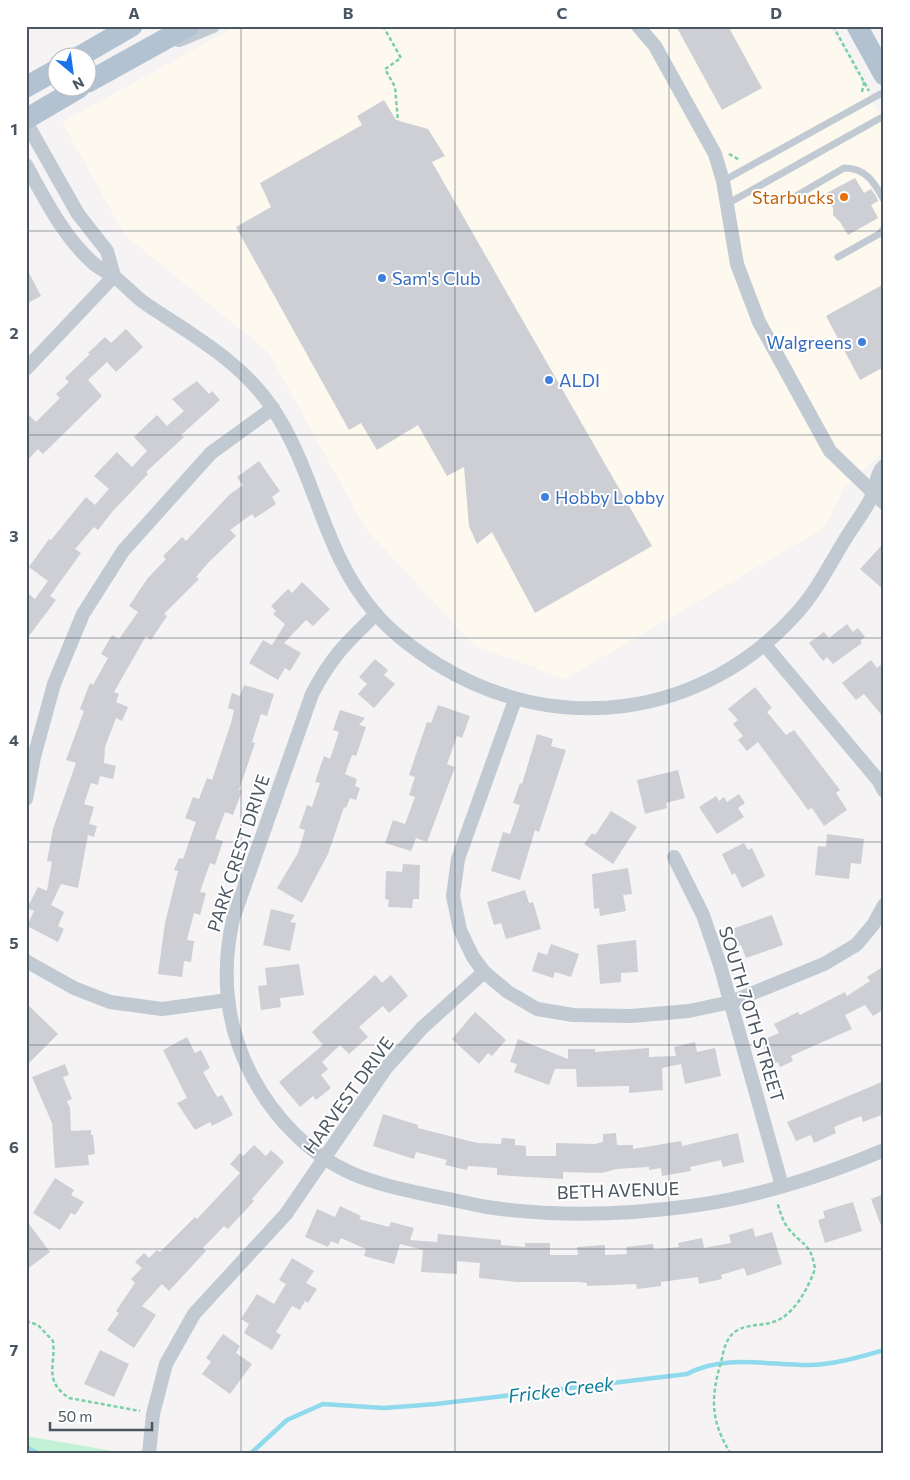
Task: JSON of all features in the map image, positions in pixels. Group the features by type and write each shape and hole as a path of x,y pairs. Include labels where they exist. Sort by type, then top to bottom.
{"main road":[{"path":"94,48 132,26"},
{"path":"122,62 173,26"},
{"path":"98,76 189,26"},
{"path":"857,26 875,80"},
{"path":"26,87 48,75"},
{"path":"26,120 62,98"}],"street":[{"path":"122,62 213,26"},
{"path":"638,26 655,46 715,154 723,181 737,264 759,322 830,451 880,495"},
{"path":"26,120 78,214 107,251 114,276"},
{"path":"26,165 70,237 93,264 114,276 144,302 211,346 236,366 273,408 305,466 326,532 340,560 376,614 414,649 447,670 515,700 573,709 637,704 688,692 731,669 764,644 797,614 880,495 879,470 884,466"},
{"path":"27,366 114,276"},
{"path":"26,799 34,757 54,684 83,614 123,551 211,453 273,408"},
{"name":"PARK CREST DRIVE","path":"325,1158 301,1140 276,1115 258,1088 244,1060 231,1023 228,1000 227,957 234,919 312,694 327,664 376,614"},
{"path":"764,644 878,780 884,791"},
{"path":"515,700 458,859 453,896 460,930 473,957 484,972 508,992 537,1009 573,1016 631,1016 689,1011 731,1002 824,964 856,945 873,926 884,906"},
{"name":"SOUTH 70TH STREET","path":"674,858 703,915 731,1002 779,1191"},
{"path":"26,961 74,988 110,1002 162,1009 228,1000"},
{"name":"HARVEST DRIVE","path":"149,1454 153,1414 166,1364 194,1314 286,1214 386,1068 422,1028 484,972"},
{"name":"BETH AVENUE","path":"325,1158 351,1173 399,1189 488,1207 586,1214 692,1206 779,1191 848,1166 884,1150"}],"lane":[{"path":"723,181 884,92"},
{"path":"727,204 884,116"},
{"path":"796,196 844,168 851,168 860,170 873,181 884,200"},
{"path":"838,257 879,234 884,229"}],"path":[{"path":"383,26 401,58 386,69 395,87 398,121"},
{"path":"833,26 864,82"},
{"path":"864,82 875,80"},
{"path":"858,97 864,82"},
{"path":"726,148 733,157 747,159"},
{"path":"731,1454 716,1420 712,1398 725,1347 734,1333 744,1327 773,1322 791,1312 814,1269 809,1248 788,1228 782,1218 779,1191"},
{"path":"26,1321 38,1325 53,1341 51,1370 53,1381 59,1391 69,1398 139,1411"}],"shaded area":[{"path":"237,26 829,26 884,120 884,451 845,487 824,528 565,679 474,645 366,529 269,353 125,235 62,122"}],"green space":[{"path":"26,1436 113,1451 114,1454 26,1454"}],"building":[{"path":"676,26 728,26 762,88 722,110"},
{"name":"Sam's Club","path":"384,100 396,120 428,129 445,156 432,162 652,546 535,613 492,532 477,544 469,526 464,467 447,476 418,425 377,450 361,423 349,430 236,227 271,207 260,183 362,125 357,116"},
{"path":"855,178 864,193 871,189 876,196 878,201 871,205 878,218 848,235 833,215 833,208 825,194"},
{"path":"26,267 41,296 26,304"},
{"name":"Walgreens","path":"884,284 884,367 860,380 826,316"},
{"path":"126,329 143,347 116,372 107,362 88,380 102,396 43,454 38,449 26,462 26,412 36,422 60,398 56,394 69,382 65,378 90,354 88,353 105,337 111,343"},
{"path":"197,381 209,394 212,391 220,400 181,435 184,437 146,472 148,474 112,512 98,530 94,527 75,549 81,553 50,596 56,600 26,640 26,592 35,599 48,581 29,567 49,539 51,540 86,497 95,505 109,489 94,476 117,452 132,467 147,451 134,437 157,415 167,426 184,411 172,399"},
{"path":"259,461 280,491 272,497 276,504 255,518 252,514 230,530 236,536 208,563 196,577 199,579 164,614 167,616 151,640 146,636 114,692 119,694 116,702 128,707 122,721 116,718 105,747 104,763 116,766 113,779 100,776 98,785 91,783 84,804 94,807 89,824 97,826 94,837 88,835 78,888 61,884 51,905 64,912 58,926 64,929 58,942 27,926 34,911 27,908 38,887 47,891 52,862 47,861 53,829 76,763 66,760 84,711 80,709 90,683 93,685 108,658 101,654 112,635 119,639 138,612 129,606 147,579 166,559 163,556 182,537 186,541 230,494 243,485 237,477"},
{"path":"884,543 884,590 860,569"},
{"path":"302,582 330,609 313,626 306,620 284,643 301,653 290,671 285,668 278,680 249,663 263,640 272,645 285,624 273,614 276,611 271,606 288,589 292,593"},
{"path":"847,624 853,632 858,628 865,637 860,641 862,643 833,664 827,657 823,661 809,643 824,632 829,638"},
{"path":"375,659 388,670 384,675 395,684 374,708 358,694 367,684 359,677"},
{"path":"871,660 877,668 884,662 884,718 864,694 856,700 842,683"},
{"path":"244,685 274,694 267,716 261,714 252,742 255,743 239,790 242,791 233,815 225,812 215,839 223,841 215,865 210,863 200,892 206,893 200,915 194,913 187,940 194,941 191,962 184,961 182,977 158,974 165,923 178,871 174,870 179,858 183,859 196,822 185,818 193,797 199,799 207,778 212,780 234,710 228,708 232,693 240,696"},
{"path":"755,687 772,708 767,712 786,735 794,730 840,790 836,793 847,810 824,826 812,808 808,810 758,742 747,751 738,740 743,736 733,724 738,720 728,709"},
{"path":"438,705 470,716 462,738 457,736 447,764 455,767 427,842 416,838 411,851 385,843 393,820 405,824 415,797 409,795 415,777 409,775 427,722 431,723"},
{"path":"340,710 365,718 359,725 366,727 356,756 352,755 345,774 357,779 355,786 360,788 356,800 350,798 346,808 344,807 328,854 302,903 277,888 298,853 305,830 299,828 307,805 312,807 320,783 315,782 324,756 330,759 339,732 333,730"},
{"path":"537,734 553,739 551,746 566,750 539,832 535,830 520,880 491,871 503,832 510,834 520,805 513,803 520,783 522,784"},
{"path":"678,770 685,798 666,803 667,808 645,814 637,780"},
{"path":"739,794 745,803 738,808 744,817 717,834 699,807 716,796 719,801 724,797 727,802"},
{"path":"611,811 637,827 613,864 584,844 592,833 595,835"},
{"path":"827,834 864,839 861,864 851,863 849,879 815,875 818,846 826,847"},
{"path":"744,843 748,850 752,848 765,876 742,888 735,873 732,875 722,854"},
{"path":"403,864 420,865 419,899 413,899 412,908 388,907 389,900 385,899 386,871 402,872"},
{"path":"628,868 632,894 623,895 626,911 600,916 599,908 594,909 592,874"},
{"path":"525,890 529,903 533,902 541,929 506,939 501,923 494,925 487,902"},
{"path":"271,909 295,915 290,922 296,923 290,951 263,945"},
{"path":"772,915 783,945 746,958 741,945 738,946 732,929"},
{"path":"636,940 638,972 621,973 621,982 600,984 597,945"},
{"path":"551,944 579,954 571,977 555,972 553,978 532,971 538,952 547,955"},
{"path":"299,964 304,995 280,998 281,1007 261,1010 258,986 267,985 265,968"},
{"path":"884,966 884,1009 873,1016 865,1005 845,1015 852,1029 791,1056 793,1061 780,1067 778,1062 772,1065 761,1041 779,1033 774,1024 798,1012 800,1015 845,992 847,996 870,981 867,977"},
{"path":"375,975 382,983 391,975 408,996 389,1013 383,1006 359,1027 368,1037 349,1054 340,1045 322,1062 328,1069 321,1075 331,1088 316,1100 313,1096 300,1107 279,1082 323,1045 312,1032"},
{"path":"26,1003 58,1034 26,1066"},
{"path":"475,1012 506,1040 492,1056 488,1053 479,1064 452,1039"},
{"path":"187,1037 195,1053 201,1050 210,1068 203,1072 217,1097 222,1095 233,1115 212,1126 210,1122 195,1130 177,1103 187,1098 163,1050"},
{"path":"518,1039 568,1059 568,1049 595,1049 595,1052 649,1048 649,1057 676,1056 674,1047 695,1042 697,1052 715,1048 721,1076 685,1084 681,1064 662,1068 663,1090 629,1093 629,1086 577,1087 576,1069 555,1069 549,1085 514,1072 517,1064 510,1062"},
{"path":"65,1064 69,1075 63,1077 72,1099 67,1101 70,1108 71,1131 91,1130 95,1154 88,1155 89,1165 55,1168 52,1123 32,1077"},
{"path":"884,1081 884,1114 863,1122 861,1116 834,1127 836,1133 814,1143 811,1135 796,1141 787,1122"},
{"path":"383,1114 418,1125 418,1128 477,1143 501,1144 502,1138 515,1139 515,1145 526,1146 526,1156 556,1156 556,1143 595,1144 603,1142 603,1134 616,1133 617,1145 633,1145 633,1149 681,1141 682,1146 738,1133 744,1162 723,1167 721,1160 690,1167 691,1171 662,1176 661,1168 649,1170 649,1167 616,1169 602,1173 563,1172 563,1179 497,1175 497,1168 468,1166 467,1170 445,1165 447,1160 416,1152 414,1159 373,1146"},
{"path":"254,1145 266,1156 271,1150 284,1162 252,1199 254,1201 228,1229 224,1226 203,1248 206,1251 169,1291 162,1284 142,1306 156,1315 134,1348 107,1330 119,1313 116,1311 135,1283 131,1279 142,1268 135,1262 144,1253 149,1258 157,1250 160,1252 195,1217 197,1219 240,1173 230,1164 240,1153 243,1156"},
{"path":"55,1178 74,1190 71,1195 84,1202 75,1215 71,1213 60,1230 33,1213"},
{"path":"884,1194 884,1230 883,1231 871,1199"},
{"path":"853,1202 862,1231 825,1243 818,1220 825,1218 823,1211"},
{"path":"340,1206 361,1216 359,1219 389,1227 391,1222 414,1228 410,1240 437,1242 438,1234 501,1240 501,1245 525,1247 525,1243 550,1243 550,1255 578,1255 577,1247 605,1245 605,1255 627,1254 626,1247 653,1244 654,1250 679,1247 678,1243 702,1238 704,1248 731,1243 729,1235 753,1228 755,1237 772,1232 782,1264 747,1276 744,1268 721,1275 722,1279 699,1284 698,1277 661,1282 661,1286 637,1289 636,1284 587,1286 587,1283 579,1282 517,1282 479,1278 480,1263 457,1261 457,1274 421,1272 423,1250 400,1244 394,1264 364,1256 366,1249 341,1238 338,1244 331,1241 328,1247 305,1237 317,1209 335,1217"},
{"path":"26,1220 50,1252 26,1270"},
{"path":"292,1258 314,1271 306,1283 317,1289 308,1303 305,1301 300,1310 292,1306 276,1332 281,1335 272,1350 244,1333 249,1324 241,1319 257,1294 274,1304 286,1284 279,1280"},
{"path":"223,1334 240,1346 236,1353 252,1364 230,1394 202,1374 211,1362 206,1358"},
{"path":"100,1350 129,1364 114,1397 84,1384"}],"waterway":[{"name":"Fricke Creek","path":"250,1454 287,1420 323,1404 384,1408 436,1404 687,1374 715,1364 731,1362 827,1364 884,1350"},
{"name":"Fricke Creek","path":"26,1447 39,1454"}],"place":[{"name":"Starbucks","path":"844,197"},
{"name":"Sam's Club","path":"382,278"},
{"name":"Walgreens","path":"862,342"},
{"name":"ALDI","path":"549,380"},
{"name":"Hobby Lobby","path":"545,497"}]}
